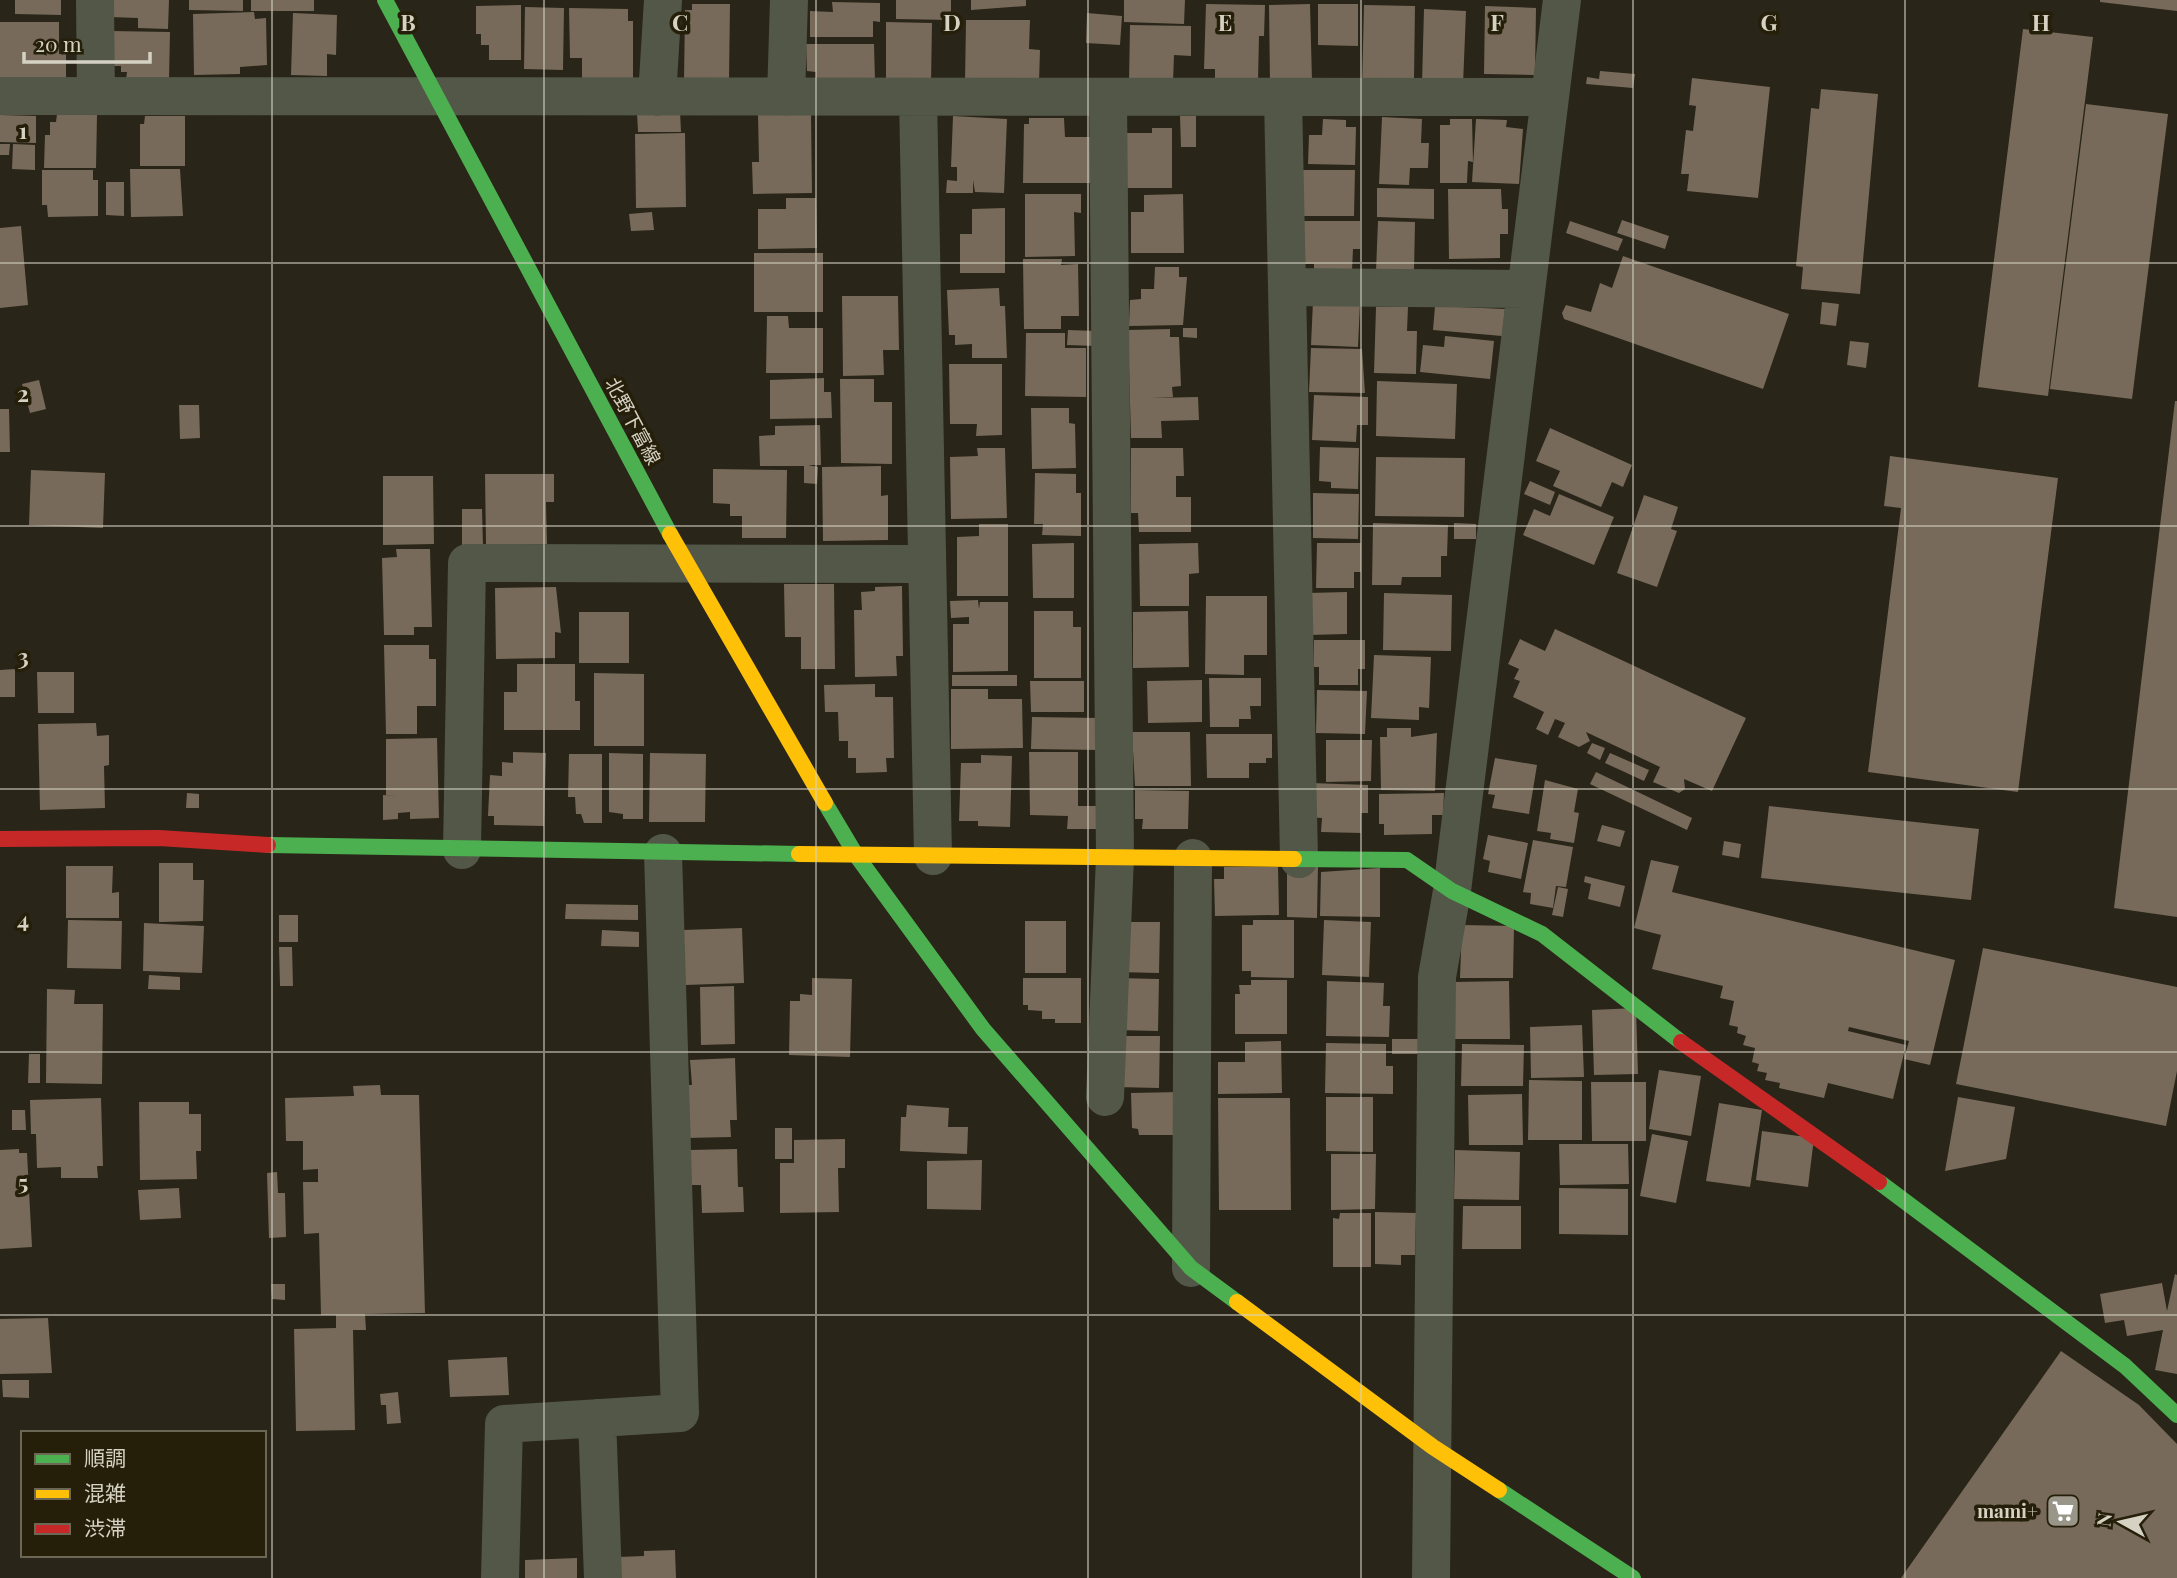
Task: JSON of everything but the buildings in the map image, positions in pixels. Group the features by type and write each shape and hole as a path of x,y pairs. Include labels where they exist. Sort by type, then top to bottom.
{"street":[{"path":"95,0 96,96"},
{"name":"北野下富線","path":"385,0 685,562 856,855 984,1029 1191,1268 1433,1447 1633,1578"},
{"path":"657,97 663,0"},
{"path":"786,97 789,0"},
{"path":"1431,1578 1437,977 1452,891 1562,0"},
{"path":"0,96 1550,97"},
{"path":"918,97 933,856"},
{"path":"1105,1097 1115,857 1108,97"},
{"path":"1283,97 1299,859"},
{"path":"1287,287 1526,289"},
{"path":"462,850 467,563 927,564"},
{"path":"0,839 159,838 319,848 1408,860 1452,891 1542,934 1711,1065 1857,1165 2125,1366 2177,1415"},
{"path":"500,1578 504,1424 680,1413 663,853"},
{"path":"1191,1268 1193,858"},
{"path":"597,1418 603,1578"}],"traffic: fast":[{"path":"385,0 670,534"},
{"path":"825,803 856,855 983,1029 1191,1268 1237,1302"},
{"path":"268,845 799,854"},
{"path":"1294,859 1407,860 1452,891 1542,934 1681,1042"},
{"path":"1879,1182 2125,1366 2177,1415"},
{"path":"1499,1490 1633,1578"}],"traffic: slow":[{"path":"670,534 825,803"},
{"path":"799,854 1294,859"},
{"path":"1237,1302 1433,1447 1499,1490"}],"traffic: jam":[{"path":"0,839 159,838 268,845"},
{"path":"1681,1042 1879,1182"}],"place":[{"name":"mami+","path":"2063,1511"}]}
